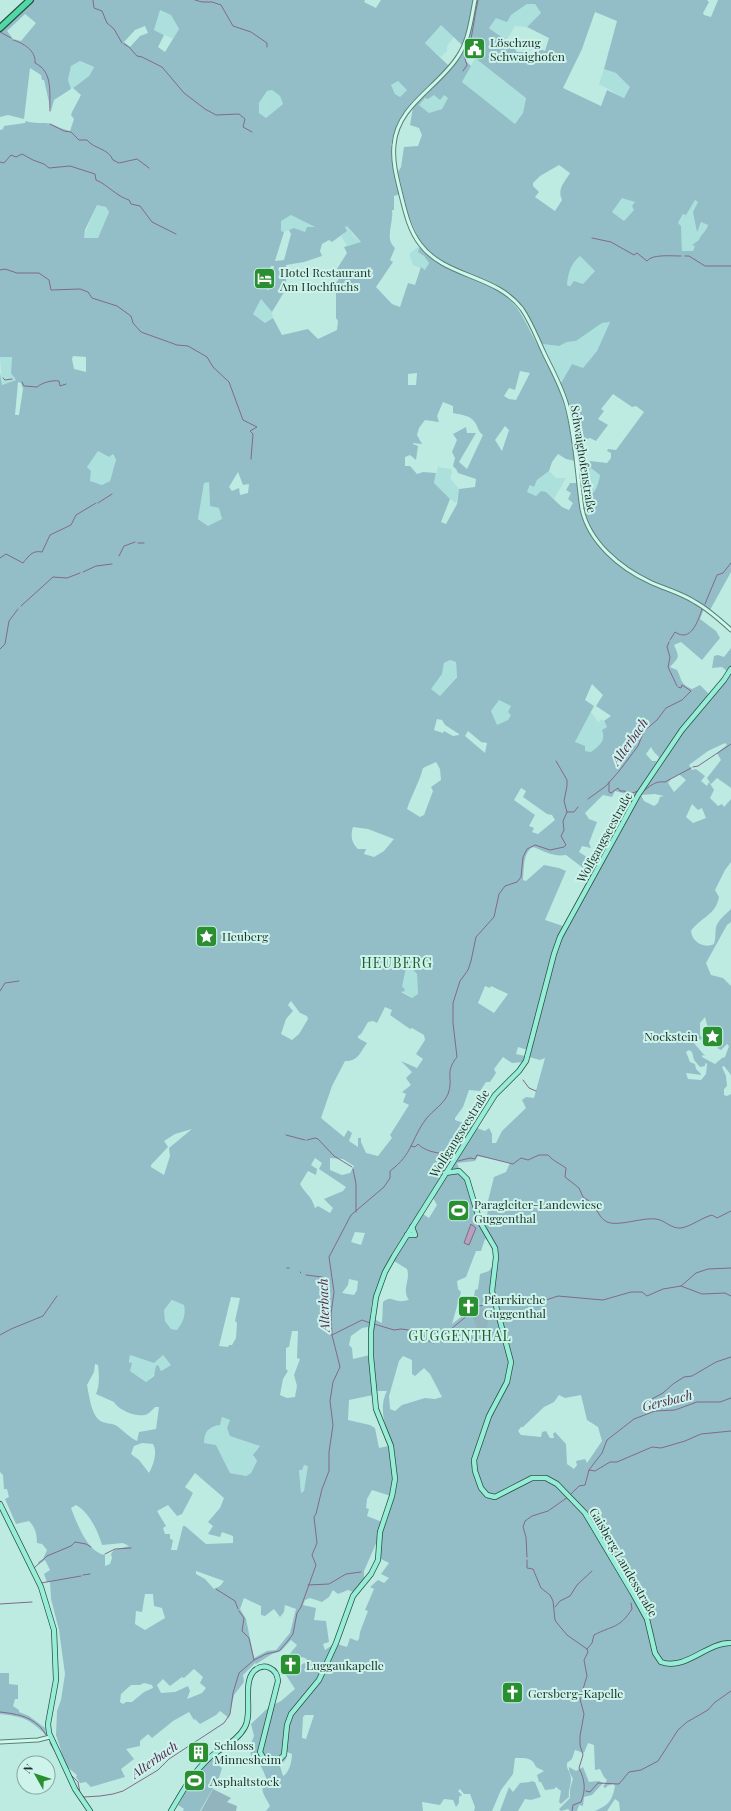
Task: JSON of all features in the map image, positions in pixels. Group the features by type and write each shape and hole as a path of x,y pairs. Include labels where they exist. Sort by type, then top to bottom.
{"highway":[{"path":"0,26 25,0"},
{"path":"0,26 30,0"}],"main road":[{"name":"Wolfgangseestraße","path":"171,1811 188,1782 211,1756 236,1739 244,1729 248,1718 250,1678 255,1671 265,1666 274,1670 278,1681 260,1752 262,1757 268,1761 275,1762 283,1757 286,1748 288,1721 291,1714 319,1680 336,1643 353,1596 368,1578 378,1560 380,1532 395,1483 392,1446 376,1409 371,1357 372,1320 375,1301 382,1278 380,1271 387,1267 407,1235 415,1234 412,1226 495,1095 526,1061 556,947 632,805 682,730 724,680 731,669"},
{"path":"446,1173 459,1171 454,1159"},
{"name":"Gaisberg Landesstraße","path":"459,1171 467,1179 480,1222 493,1243 496,1253 493,1294 511,1362 507,1382 489,1416 474,1460 475,1471 480,1487 487,1495 495,1497 529,1479 541,1477 552,1480 584,1512 642,1610 651,1631 655,1653 660,1661 666,1663 678,1662 692,1658 717,1644 731,1643"},
{"path":"0,1504 41,1586 54,1630 56,1680 48,1724 50,1737 74,1789 90,1811"}],"street":[{"name":"Schwaighofenstraße","path":"475,0 469,31 460,54 451,66 407,112 395,136 393,152 394,165 411,227 420,244 434,258 446,265 496,286 516,301 527,316 566,402 571,425 582,509 587,525 594,537 629,570 649,582 694,601 731,630"},
{"path":"0,1742 27,1741 50,1737"}],"shaded area":[{"path":"33,0 365,0 364,2 376,8 381,0 474,0 468,31 459,53 455,60 436,82 405,113 393,138 391,153 393,168 400,194 394,196 394,210 392,210 390,230 390,240 395,248 390,260 393,262 376,287 392,304 400,307 408,283 415,285 421,267 425,270 429,263 424,256 418,252 419,247 437,261 486,283 505,295 512,302 522,316 554,376 564,403 575,461 566,459 558,454 552,462 549,471 537,480 534,487 530,485 527,492 536,496 541,491 546,492 562,507 569,510 573,503 568,499 571,493 566,490 570,483 577,483 584,521 593,537 606,551 605,553 607,552 629,571 687,598 704,609 700,619 716,631 720,638 702,660 681,642 674,645 678,657 670,667 677,670 685,685 692,689 700,685 710,695 728,672 722,667 712,668 714,656 718,655 724,657 731,648 731,788 717,778 711,784 707,778 721,760 717,753 727,745 725,743 708,751 689,765 692,770 696,769 705,776 701,781 707,786 709,782 714,790 710,798 718,806 722,804 724,807 731,799 731,862 725,870 715,890 719,897 715,908 691,931 692,935 699,944 706,946 714,944 717,924 731,909 731,922 727,925 706,963 711,975 723,978 731,986 731,1075 724,1066 722,1067 726,1076 727,1086 724,1089 724,1095 727,1096 731,1094 731,1811 620,1811 619,1802 615,1799 607,1811 595,1811 609,1802 615,1786 613,1784 607,1786 606,1788 603,1787 607,1780 600,1769 595,1770 594,1745 588,1743 584,1753 575,1750 572,1759 567,1763 571,1784 569,1797 561,1804 559,1802 561,1791 556,1787 554,1789 545,1790 541,1782 539,1782 537,1775 544,1771 536,1767 533,1761 525,1758 515,1758 513,1774 501,1790 492,1811 474,1811 475,1807 470,1794 464,1794 460,1789 458,1791 462,1795 459,1797 459,1803 456,1807 453,1800 444,1799 440,1805 422,1802 423,1811 266,1811 270,1806 262,1790 264,1783 267,1780 259,1764 251,1756 250,1746 254,1736 251,1724 271,1705 259,1745 262,1759 269,1760 265,1759 261,1751 273,1705 281,1701 295,1689 286,1675 304,1663 307,1659 302,1657 287,1668 280,1666 297,1645 291,1640 281,1651 272,1654 256,1664 255,1663 243,1675 244,1682 234,1695 229,1718 220,1711 200,1724 195,1719 194,1720 189,1712 173,1721 152,1738 148,1734 140,1741 140,1746 126,1749 134,1759 121,1769 125,1777 91,1787 86,1782 80,1783 76,1777 77,1775 66,1766 56,1735 57,1711 61,1700 65,1674 59,1630 51,1599 50,1582 47,1582 44,1574 50,1570 45,1560 39,1564 38,1562 43,1559 47,1550 42,1544 37,1543 35,1531 29,1521 16,1524 5,1499 9,1497 7,1489 4,1489 3,1475 0,1472 0,373 2,385 16,380 11,373 12,357 0,357 0,130 3,129 4,126 25,123 26,121 49,123 70,131 74,119 71,115 81,95 73,88 89,76 94,67 80,61 71,66 68,80 71,89 54,100 51,111 44,80 42,80 41,75 30,68 24,119 8,115 0,117 0,31","holes":["160,10 171,15 179,29 165,52 158,47 164,35 154,30","25,14 36,23 21,41 13,39 7,31","441,25 462,45 451,63 448,65 425,43","145,26 148,33 140,36 130,47 124,42 135,30","398,81 407,90 400,97 395,94 391,85","272,90 280,96 283,104 266,118 259,113 259,103 267,91","97,205 106,207 109,212 98,238 84,238 85,230","291,215 315,227 307,227 305,232 294,228 289,230 291,234 284,260 275,261 284,232 281,231 281,221","347,226 361,242 344,247 347,253 335,272 339,276 338,281 336,282 337,330 318,339 308,329 282,335 273,318 265,323 253,314 261,299 272,312 286,289 286,265 304,262 322,256 320,251 322,244 329,240 332,242 347,231 345,227","271,266 274,266 269,290 257,285 261,270 268,273","73,356 86,357 86,372 74,369 72,359","520,371 530,373 516,400 509,399 504,396 509,388 515,390","417,373 416,385 408,385 408,374","18,382 21,383 23,389 19,415 15,415","443,402 453,406 453,413 472,419 483,435 467,469 459,462 476,433 467,433 466,427 453,434 457,440 452,452 455,458 453,466 458,473 476,479 475,487 459,489 457,504 446,524 441,522 450,499 434,483 436,473 423,472 417,474 410,466 405,466 405,457 410,455 416,460 418,446 413,443 422,444 417,435 419,428 425,420 439,422 437,416","505,426 509,430 502,451 495,440","98,451 109,457 113,454 116,460 110,481 102,485 90,481 91,471 87,467","238,472 243,485 249,484 248,493 240,495 239,488 232,491 229,487","209,482 210,506 219,508 222,519 208,526 198,519 204,483","450,660 456,662 457,677 440,696 431,689 442,674 444,663","592,684 603,695 596,706 611,716 604,721 607,727 602,730 603,740 591,752 585,751 585,746 575,742 594,706 585,700","499,700 511,706 508,712 511,715 508,720 497,725 491,711","437,719 442,720 445,725 459,735 453,736 444,731 443,733 434,730","468,731 481,742 487,743 485,753 465,736","651,747 659,757 657,761 652,761 646,754","436,762 440,769 441,780 431,787 433,791 424,815 420,817 407,809 420,779 423,768","680,775 686,780 674,792 668,783 672,778","521,788 526,791 523,797 547,814 552,815 555,820 538,834 532,832 534,828 529,826 535,815 514,800","615,791 634,796 601,858 594,853 590,859 579,852 582,846 591,848 589,843 597,822 589,819 585,813 603,795 612,797","655,794 664,796 660,797 658,803 654,806 644,801 641,795","692,804 698,810 702,808 706,818 693,823 686,817","353,827 368,829 394,839 384,851 374,857 364,854 366,849 358,849 353,842","533,847 553,854 566,855 591,874 563,926 545,920 566,871 544,865 526,881 523,880 527,853","407,963 417,974 418,994 412,998 401,992 405,991 402,987","485,986 490,988 491,986 508,994 494,1013 478,1003","291,1001 300,1013 307,1016 308,1019 299,1034 292,1040 281,1034 286,1019 293,1011 288,1005","385,1007 392,1010 390,1015 410,1029 412,1028 424,1035 425,1040 416,1054 423,1059 417,1068 401,1061 412,1072 406,1078 411,1085 402,1092 406,1094 403,1102 409,1105 390,1135 392,1138 378,1156 366,1153 361,1142 361,1138 358,1138 358,1147 349,1141 352,1133 348,1130 344,1137 321,1118 332,1086 345,1061 356,1058 367,1043 358,1038 368,1022 373,1021 377,1023","705,1017 709,1032 712,1032 720,1037 723,1043 717,1048 721,1050 727,1044 729,1046 725,1057 715,1064 702,1057 702,1055 705,1056 693,1042 694,1035 698,1040 703,1039 700,1035 700,1023","518,1047 531,1051 529,1057 540,1060 545,1058 534,1098 526,1097 522,1100 526,1108 502,1131 496,1143 492,1143 492,1134 489,1128 485,1131 455,1120 455,1118 463,1107 469,1090 480,1091 486,1082 490,1082 496,1073 494,1069 503,1057 512,1063 523,1062 525,1056 516,1054","689,1050 692,1052 694,1060 700,1067 705,1066 705,1063 707,1064 706,1074 701,1080 688,1079 686,1073 702,1075 696,1069 695,1064 690,1062 686,1052","192,1129 169,1148 170,1156 164,1175 151,1167 151,1165 168,1147 164,1141 175,1134","478,1156 510,1163 506,1172 494,1177 488,1201 485,1230 467,1178 457,1163 475,1161","315,1158 322,1163 319,1169 346,1187 343,1191 324,1199 333,1208 330,1213 318,1206 315,1208 312,1200 300,1184 308,1171 316,1175 317,1169 311,1165","330,1158 343,1159 354,1166 350,1173 342,1175 330,1170","433,1198 437,1205 429,1218 420,1212","355,1232 365,1233 361,1245 351,1242","485,1239 493,1242 495,1263 489,1271 480,1274 478,1289 475,1290 474,1296 478,1304 452,1324 461,1292 458,1289 457,1281 466,1277 476,1251 481,1251","394,1261 407,1269 408,1277 406,1292 409,1300 385,1300 383,1302 382,1323 370,1317 372,1301 380,1294 388,1270","349,1279 358,1281 357,1290 354,1295 342,1293 348,1285","231,1297 240,1298 235,1321 237,1323 236,1338 232,1345 229,1345 228,1347 219,1346","172,1300 184,1305 185,1308 177,1330 171,1329 165,1321 164,1310","368,1327 370,1355 353,1359 352,1348 349,1345 351,1336 362,1328","292,1331 298,1331 297,1358 300,1359 294,1375 297,1386 295,1397 287,1398 280,1395 283,1379 288,1371 286,1369 286,1348 289,1347","130,1355 154,1363 163,1355 171,1365 161,1371 158,1365 156,1366 154,1376 146,1382 130,1371 132,1363 129,1362","403,1356 412,1360 412,1374 415,1376 424,1368 430,1374 442,1397 435,1399 425,1398 402,1405 395,1411 390,1409 389,1396 399,1361","95,1364 98,1365 99,1376 96,1394 114,1402 119,1408 137,1415 146,1414 155,1407 159,1407 156,1429 139,1432 137,1441 117,1426 99,1420 94,1413 87,1385 94,1372","376,1388 377,1391 387,1391 384,1398 383,1411 387,1432 393,1445 379,1448 375,1428 370,1425 348,1420 349,1400 373,1395","559,1395 565,1398 581,1395 587,1420 598,1427 602,1441 587,1463 585,1459 576,1461 577,1465 574,1469 567,1464 566,1444 555,1432 553,1434 554,1438 550,1438 546,1431 542,1432 541,1437 521,1435 518,1431 521,1427 523,1427 544,1407 554,1402","222,1417 230,1420 227,1428 230,1436 260,1446 253,1455 257,1461 251,1473 246,1476 230,1473 216,1445 204,1443 206,1433 210,1428 220,1425","142,1443 153,1444 155,1455 149,1473 139,1460 131,1454 134,1446","304,1465 308,1466 304,1491 301,1493 299,1470 302,1470","195,1473 224,1498 220,1508 208,1522 213,1526 208,1534 220,1537 222,1532 233,1536 233,1543 206,1544 185,1526 183,1526 177,1550 171,1550 173,1540 170,1539 170,1534 165,1534 163,1528 166,1526 157,1511 168,1505 177,1516 182,1514 193,1493 185,1487","372,1490 391,1496 382,1522 367,1516 369,1509 366,1508 367,1499","76,1505 89,1517 102,1545 123,1543 129,1546 114,1550 111,1554 112,1558 110,1564 105,1566 105,1555 99,1553 93,1548 84,1536 71,1508","378,1539 377,1557 389,1563 381,1574 389,1578 384,1583 378,1580 370,1587 374,1589 365,1610 368,1611 359,1639 357,1641 350,1638 347,1647 337,1644 316,1687 295,1710 290,1720 284,1757 281,1761 276,1761 284,1753 290,1713 317,1682 334,1644 325,1650 323,1644 329,1642 326,1621 314,1620 316,1608 303,1605 305,1600 310,1598 322,1602 329,1597 333,1590 338,1594 348,1590 353,1592 364,1580 364,1571","196,1571 224,1581 220,1586 214,1589 205,1579 196,1574","145,1594 153,1594 154,1606 162,1608 165,1618 145,1630 135,1624 136,1611 142,1612","244,1598 261,1606 261,1615 265,1616 274,1609 280,1617 284,1612 285,1605 296,1609 290,1633 276,1650 267,1651 254,1658 246,1619 240,1609","194,1669 203,1677 200,1683 206,1688 202,1693 187,1699 190,1691 188,1686 175,1692 161,1693 157,1685 163,1679 170,1686 182,1677 184,1678","144,1683 152,1685 153,1688 144,1692 132,1702 126,1702 123,1704 120,1702 121,1694 131,1685 140,1685","305,1715 314,1715 306,1739 302,1738 303,1717","287,1752 292,1754 291,1763 283,1776 280,1766 286,1759"]},
{"path":"475,0 707,0 709,2 703,13 704,15 711,17 718,0 731,0 731,572 710,610 693,600 638,574 621,563 606,551 594,535 584,514 581,495 590,495 593,493 597,487 600,475 591,468 586,473 580,485 578,472 590,461 607,463 611,458 611,453 607,451 608,449 616,450 644,412 636,406 632,407 613,394 601,409 604,411 598,419 608,425 596,441 590,438 584,440 576,434 573,435 560,385 572,364 583,368 597,351 610,322 602,323 576,341 567,342 559,346 542,344 531,322 511,296 489,282 447,265 435,257 419,240 408,214 398,172 401,167 404,147 418,146 422,135 419,128 410,125 413,107 458,59 465,47","holes":["527,4 535,4 541,13 527,27 549,38 545,51 539,49 538,52 542,56 541,60 524,55 525,52 517,52 508,42 489,28 496,18 507,22 511,15","595,12 617,21 604,69 616,73 630,87 624,98 607,90 601,106 563,88 582,49","471,45 478,48 475,58 526,98 523,113 515,124 462,82 471,66 465,60","434,95 440,100 444,95 448,98 442,109 429,113 419,105 425,98 428,99","559,165 570,173 562,186 560,193 562,200 555,211 535,197 539,192 533,186 533,183 540,176","622,198 635,202 632,206 634,210 624,221 612,212","695,200 698,202 693,212 697,232 701,222 708,225 699,240 692,245 695,246 693,251 682,251 681,226 678,223 683,214 686,215","580,256 595,271 583,284 574,281 570,286 567,285 568,277 574,262"]},
{"path":"534,3 541,13 538,18 527,27 515,26 506,41 489,28 496,17 501,18 511,15 527,4"},
{"path":"160,10 171,15 179,29 173,39 154,30"},
{"path":"441,24 454,37 447,46 447,51 441,57 425,43"},
{"path":"475,58 526,98 523,113 515,124 462,82"},
{"path":"80,61 90,66 94,66 89,76 71,89 68,80 71,66"},
{"path":"604,69 616,73 630,87 624,98 599,84"},
{"path":"398,81 407,90 400,97 395,94 391,85"},
{"path":"272,90 280,96 283,104 266,118 259,113 259,103 267,91"},
{"path":"434,95 444,95 448,98 442,109 429,113 419,105 425,98"},
{"path":"622,197 635,202 634,210 624,221 612,212"},
{"path":"695,200 698,201 697,231 701,222 708,225 707,229 701,234 699,240 693,245 695,246 693,251 682,251 681,227 678,224 683,214 686,214"},
{"path":"97,205 106,207 109,212 98,238 83,238"},
{"path":"291,215 316,228 307,227 305,232 294,228 284,232 281,231 281,221"},
{"path":"347,225 354,236 361,242 347,246 341,236 343,235"},
{"path":"418,247 418,252 424,256 429,263 425,270 413,265 410,256 410,253"},
{"path":"580,256 595,271 583,284 567,285 568,276 574,261"},
{"path":"261,299 272,312 273,318 265,323 253,314"},
{"path":"610,322 597,351 583,369 572,364 560,385 542,344 559,346 567,342 576,341 602,323"},
{"path":"0,357 12,357 13,375 16,380 2,385"},
{"path":"98,451 109,457 112,454 116,461 110,481 102,485 90,481 91,471 87,467"},
{"path":"438,467 451,469 452,472 450,478 459,489 456,503 445,496 434,483"},
{"path":"591,468 600,474 598,486 592,494 587,497 581,495 579,485 586,473"},
{"path":"549,471 556,478 566,478 554,499 546,492 536,496 527,492 531,484 534,487 537,480"},
{"path":"204,482 209,482 210,506 219,508 222,520 208,526 198,519"},
{"path":"450,660 456,662 457,676 440,696 430,689 442,674 444,663"},
{"path":"499,699 512,706 511,715 508,720 497,726 491,711"},
{"path":"591,712 598,722 602,719 607,727 602,743 591,752 585,751 575,742"},
{"path":"407,963 417,974 418,994 413,998 401,991 405,991 402,987"},
{"path":"471,1224 476,1228 469,1245 464,1243"},
{"path":"173,1300 184,1305 185,1311 182,1325 177,1330 171,1329 165,1321 164,1310"},
{"path":"483,1308 489,1316 486,1334 479,1333 472,1316 476,1310"},
{"path":"130,1355 154,1363 163,1355 171,1365 160,1371 160,1368 146,1382 130,1371"},
{"path":"222,1417 230,1420 227,1428 260,1446 253,1457 257,1461 251,1473 245,1476 230,1473 216,1445 204,1443 204,1434 208,1429 220,1425"},
{"path":"304,1465 309,1466 304,1491 301,1493 299,1470"},
{"path":"0,1673 9,1673 9,1684 18,1685 18,1699 15,1699 13,1706 19,1710 19,1712 29,1716 45,1728 46,1735 35,1725 25,1719 0,1714"},
{"path":"211,1759 222,1768 219,1778 200,1811 183,1811 184,1809 178,1805 191,1780"},
{"path":"569,1767 576,1771 583,1767 589,1782 599,1781 603,1783 592,1795 584,1797 583,1806 579,1805 577,1811 570,1811 568,1809 561,1811 559,1809 570,1798 570,1789 573,1779 569,1771"},
{"path":"531,1781 535,1782 541,1797 531,1800 525,1799 518,1811 500,1811 509,1787 513,1792 520,1783"},
{"path":"213,1789 231,1798 227,1802 237,1806 236,1811 201,1811"}],"waterway":[{"path":"93,0 94,8 102,11 107,23 114,29 122,43"},
{"path":"195,0 212,2 221,5 233,26 251,32 267,43 267,47"},
{"path":"468,51 478,0"},
{"path":"0,32 11,38"},
{"path":"13,40 28,48 35,58 35,63 45,72 48,78 50,91 50,111"},
{"path":"124,44 137,56 162,67 184,93 205,109 216,115 239,114 245,119 243,127 252,132"},
{"path":"465,57 467,53"},
{"path":"463,71 467,65 465,59"},
{"path":"50,124 64,131 71,132 79,140 87,140 108,153 113,160 119,163 137,159 149,168"},
{"path":"0,162 4,163 11,155 16,157 22,154 44,164 49,168 70,166 95,174 96,180 120,196 129,200 131,204 140,206 152,222 176,234"},
{"path":"592,238 611,242 634,255 637,253 647,261 657,256 681,256"},
{"path":"685,256 689,256 705,266 731,266"},
{"path":"0,270 5,269 17,273 39,273 49,280 51,290 80,289 88,292 92,298 117,306 131,316 133,323 141,332 177,345 188,346 207,357 213,367 229,382 243,420 257,427 250,431 253,434 251,459"},
{"path":"3,378 5,380 12,379"},
{"path":"22,382 24,386 37,387 39,385 54,381 59,381 60,386 66,384"},
{"path":"98,503 112,494"},
{"path":"0,558 6,554 23,563 33,553 42,552 50,535 71,525 76,515 96,503"},
{"path":"119,556 124,546 135,542"},
{"path":"138,543 144,543"},
{"name":"Alterbach","path":"705,604 717,575 723,573 731,563"},
{"path":"83,572 96,566 112,564"},
{"path":"21,606 53,577 67,578 80,573"},
{"path":"0,649 5,644 9,621 18,609"},
{"name":"Alterbach","path":"670,640 675,632 681,635 690,633 696,624 702,609"},
{"name":"Alterbach","path":"669,642 667,647 670,657 668,667 677,686"},
{"name":"Alterbach","path":"588,799 606,786 620,770 638,746 644,731 657,720 666,708 682,700 691,691 682,685 681,688 678,687"},
{"path":"693,767 698,766 731,744"},
{"path":"556,761 567,780 564,801 567,812"},
{"path":"645,790 655,783 665,782 691,768"},
{"path":"609,782 609,792 611,793 618,788 620,791 625,791 627,795 638,791"},
{"name":"Alterbach","path":"82,1795 84,1797 100,1796 123,1791 158,1770 169,1759 224,1723 230,1714 233,1693 239,1673 254,1660 266,1654 279,1651 293,1634 297,1613 301,1607 316,1565 312,1555 317,1543 314,1517 329,1471 329,1452 333,1425 330,1401 333,1382 340,1367 332,1335 331,1314 334,1292 329,1257 351,1215 384,1187 390,1178 390,1171 403,1159 421,1126 444,1101 448,1094 450,1088 451,1067 457,1057 453,1023 453,1003 460,981 468,970 476,937 494,917 499,894 505,886 517,882 521,877 523,857 527,849 535,845 550,850 564,847 566,845 561,836 564,830 563,821 567,812 574,812 578,807"},
{"path":"0,991 5,983 19,981"},
{"path":"523,1080 529,1088 536,1091"},
{"path":"286,1135 305,1140"},
{"path":"307,1140 315,1138 318,1139 334,1156 352,1167"},
{"path":"411,1146 415,1147 418,1144 423,1148 439,1153 440,1159 445,1161 451,1157"},
{"path":"458,1161 470,1158 475,1159 477,1155 513,1164 521,1158 528,1160 539,1155 548,1155 566,1168 565,1177 579,1188 583,1197 595,1207 604,1220 612,1223 656,1219 674,1227 681,1228 689,1226 708,1216 712,1215 717,1218 731,1211"},
{"path":"353,1169 356,1184 356,1212"},
{"path":"497,1301 498,1299 543,1301 558,1296 603,1300 631,1292 642,1292 647,1296 663,1289 681,1286 696,1273 708,1269 731,1268"},
{"path":"306,1275 322,1277"},
{"path":"325,1280 330,1280"},
{"path":"681,1286 702,1294 725,1293 731,1296"},
{"path":"0,1335 43,1316 57,1296"},
{"path":"434,1343 479,1306 493,1304"},
{"path":"332,1335 362,1320 370,1323"},
{"path":"374,1324 394,1330 401,1329 416,1331 426,1337 430,1342"},
{"path":"648,1401 663,1393 684,1377 692,1376 716,1362 731,1357"},
{"name":"Gersbach","path":"570,1495 579,1486 585,1485 589,1470 602,1453 607,1440 634,1419 655,1411 675,1410 697,1402 720,1402 731,1398"},
{"path":"589,1470 595,1471 610,1462 617,1462 652,1447 661,1448 685,1441 701,1434 731,1431"},
{"name":"Gersbach","path":"527,1557 526,1537 523,1527 525,1521 532,1516 548,1511 568,1497"},
{"path":"34,1568 47,1556 71,1546 75,1542 86,1544 91,1547"},
{"path":"105,1554 115,1549 131,1548"},
{"name":"Gersbach","path":"527,1560 527,1568 533,1569 541,1588 550,1595 553,1601 555,1620 567,1635 587,1649 588,1652 584,1660 587,1676 580,1699 584,1714 580,1736 580,1745 583,1755 579,1768 584,1781 584,1789 581,1802 573,1805 572,1811"},
{"path":"555,1607 560,1601 570,1596 577,1585 592,1571"},
{"path":"308,1585 329,1584 346,1574 361,1572"},
{"path":"83,1575 90,1574"},
{"path":"41,1583 81,1576"},
{"path":"216,1589 235,1601 238,1609"},
{"path":"0,1604 32,1602"},
{"path":"587,1649 592,1643 594,1635 615,1626 623,1620 632,1609 631,1603"},
{"path":"239,1611 244,1618 242,1631 249,1638 254,1660"},
{"path":"586,1791 590,1792 598,1783 619,1784 629,1772 641,1770 658,1761 678,1730 687,1722 708,1710 714,1703 731,1691"},
{"name":"Alterbach","path":"0,1712 20,1715 32,1720 46,1735"},
{"name":"Alterbach","path":"50,1743 56,1753"},
{"name":"Alterbach","path":"70,1774 78,1782 80,1793"}],"place":[{"name":"Löschzug Schwaighofen","path":"474,49"},
{"name":"Hotel Restaurant Am Hochfuchs","path":"265,279"},
{"name":"Heuberg","path":"207,936"},
{"name":"Nockstein","path":"713,1036"},
{"name":"Paragleiter-Landewiese Guggenthal","path":"458,1211"},
{"name":"Pfarrkirche Guggenthal","path":"468,1306"},
{"name":"Luggaukapelle","path":"290,1665"},
{"name":"Gersberg-Kapelle","path":"513,1693"},
{"name":"Schloss Minnesheim","path":"199,1752"},
{"name":"Asphaltstock","path":"195,1781"}],"district":[{"name":"HEUBERG","path":"397,962"},
{"name":"GUGGENTHAL","path":"460,1335"}]}
